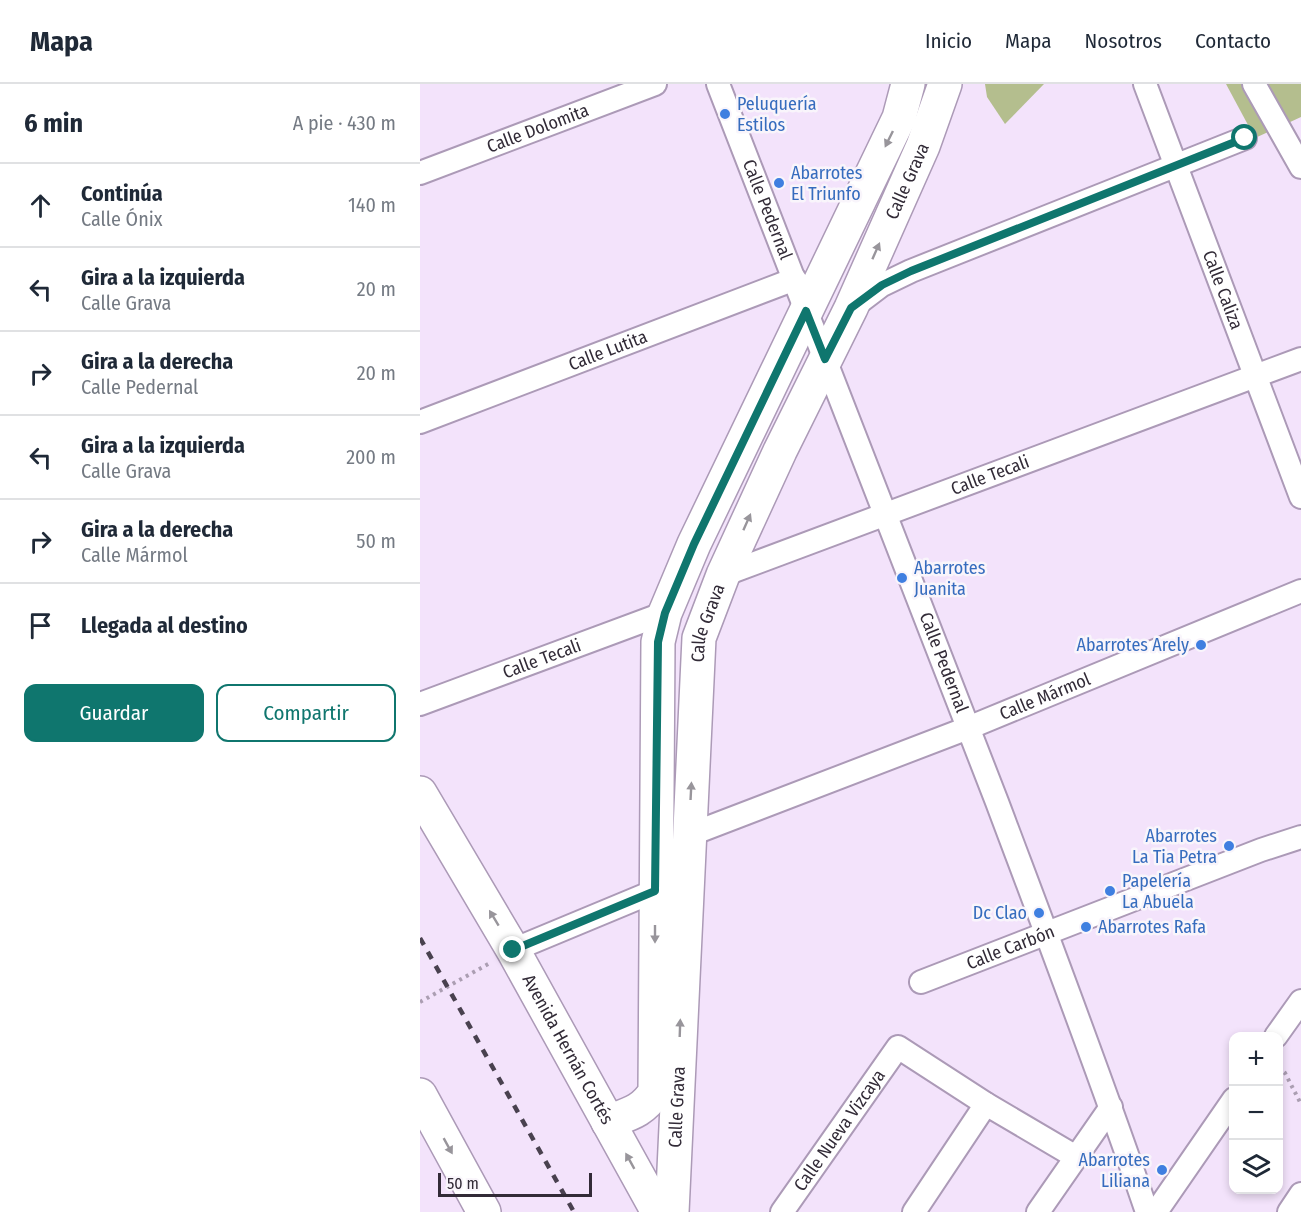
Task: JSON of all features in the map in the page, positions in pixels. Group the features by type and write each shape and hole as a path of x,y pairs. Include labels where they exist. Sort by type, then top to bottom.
{"main road":[{"name":"Calle Grava","path":"608,1122 647,1105 655,1092 658,642 665,613 694,544 899,118 908,84"},
{"name":"Calle Grava","path":"672,1212 699,638 723,575 851,308 923,146 945,84"},
{"name":"Avenida Hernán Cortés","path":"420,794 513,950 658,1212"},
{"path":"420,1095 484,1212"}],"street":[{"name":"Calle Dolomita","path":"420,172 655,84"},
{"name":"Calle Pedernal","path":"718,84 888,514 1112,1107 1147,1212"},
{"name":"Calle Caliza","path":"1145,84 1174,166 1301,497"},
{"path":"1254,84 1301,167"},
{"path":"851,308 882,285 911,271 1245,138"},
{"name":"Calle Lutita","path":"420,422 795,279"},
{"name":"Calle Tecali","path":"723,575 1301,359"},
{"name":"Calle Mármol","path":"689,835 968,728 1301,591"},
{"name":"Calle Tecali","path":"420,704 665,613"},
{"name":"Calle Carbón","path":"921,982 1261,850 1301,837"},
{"path":"513,950 655,891"},
{"path":"1279,1032 1301,1001"},
{"name":"Calle Nueva Vizcaya","path":"782,1212 898,1047 986,1104"},
{"path":"914,1212 986,1104 1076,1158"},
{"path":"1156,1212 1229,1105"},
{"path":"1038,1212 1112,1107"},
{"path":"1289,1212 1301,1194"}],"path":[{"path":"420,1002 513,950"},
{"path":"1283,1072 1301,1104"}],"green space":[{"path":"985,84 1044,84 1005,124 987,97"},
{"path":"1226,84 1301,84 1301,117 1255,138"}],"railway":[{"path":"420,938 574,1212"}],"place":[{"name":"Peluquería Estilos","path":"725,114"},
{"name":"Abarrotes El Triunfo","path":"779,183"},
{"name":"Abarrotes Juanita","path":"902,578"},
{"name":"Abarrotes Arely","path":"1201,645"},
{"name":"Abarrotes La Tia Petra","path":"1229,846"},
{"name":"Papelería La Abuela","path":"1110,891"},
{"name":"Dc Clao","path":"1039,913"},
{"name":"Abarrotes Rafa","path":"1086,927"},
{"name":"Abarrotes Liliana","path":"1162,1170"}],"route":[{"path":"513,950 655,891 658,642 665,613 694,544 806,311 825,359 851,308 882,285 911,271 1245,138"}]}
